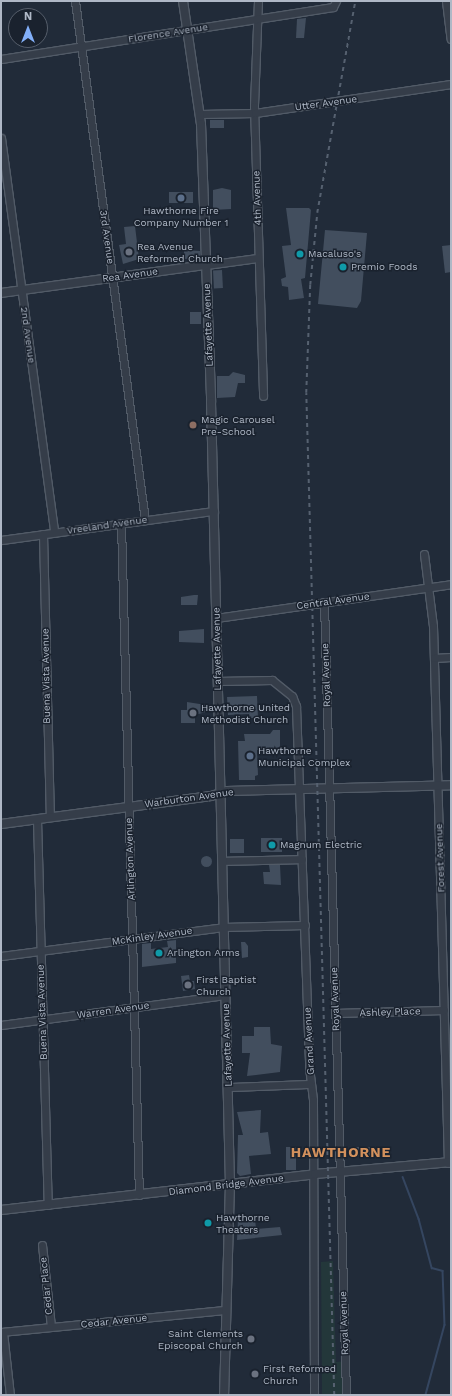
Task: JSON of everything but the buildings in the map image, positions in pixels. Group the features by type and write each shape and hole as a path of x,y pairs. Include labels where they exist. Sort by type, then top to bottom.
{"street":[{"name":"3rd Avenue","path":"75,1 145,520"},
{"name":"Lafayette Avenue","path":"183,1 200,114 214,511 230,1183 224,1395"},
{"name":"4th Avenue","path":"258,1 254,113 263,396"},
{"path":"446,1 451,40"},
{"name":"Florence Avenue","path":"1,59 257,19 336,4"},
{"name":"Utter Avenue","path":"200,114 254,113 451,84"},
{"name":"2nd Avenue","path":"1,138 54,532"},
{"name":"Rea Avenue","path":"1,293 258,258"},
{"name":"Vreeland Avenue","path":"1,540 214,511"},
{"name":"Arlington Avenue","path":"122,523 140,1195"},
{"name":"Buena Vista Avenue","path":"43,534 50,817"},
{"name":"Forest Avenue","path":"424,554 429,587 434,658 450,1163"},
{"name":"Central Avenue","path":"216,618 451,584"},
{"name":"Royal Avenue","path":"324,602 346,1395"},
{"path":"434,658 451,657"},
{"name":"Grand Avenue","path":"218,681 272,680 287,690 296,706 298,789 315,1174 315,1237 312,1269 314,1395"},
{"name":"Warburton Avenue","path":"1,824 220,793 298,789 451,785"},
{"name":"Buena Vista Avenue","path":"37,819 48,1205"},
{"path":"222,861 302,859"},
{"name":"McKinley Avenue","path":"1,956 224,927 304,924"},
{"name":"Warren Avenue","path":"1,1025 225,995"},
{"name":"Ashley Place","path":"335,1013 444,1010"},
{"path":"228,1087 311,1084"},
{"name":"Diamond Bridge Avenue","path":"1,1210 315,1174 450,1163"},
{"name":"Cedar Place","path":"42,1245 51,1328"},
{"name":"Cedar Avenue","path":"2,1332 226,1310"},
{"path":"2,1332 10,1395"}],"green space":[{"path":"333,1261 336,1362 346,1361 349,1395 322,1395 321,1262"}],"waterway":[{"path":"403,1177 419,1219 432,1268 443,1271 445,1325 426,1395"}],"railway":[{"path":"334,1395 306,393 310,285 317,213 355,1"}],"place":[{"name":"Hawthorne Fire Company Number 1","path":"181,198"},
{"name":"Rea Avenue Reformed Church","path":"129,252"},
{"name":"Macaluso's","path":"300,254"},
{"name":"Premio Foods","path":"343,267"},
{"name":"Magic Carousel Pre-School","path":"193,425"},
{"name":"Hawthorne United Methodist Church","path":"193,713"},
{"name":"Hawthorne Municipal Complex","path":"250,756"},
{"name":"Magnum Electric","path":"272,845"},
{"name":"Arlington Arms","path":"159,953"},
{"name":"First Baptist Church","path":"188,985"},
{"name":"Hawthorne Theaters","path":"208,1223"},
{"name":"Saint Clements Episcopal Church","path":"251,1339"},
{"name":"First Reformed Church","path":"255,1374"}],"district":[{"name":"HAWTHORNE","path":"341,1152"}]}
